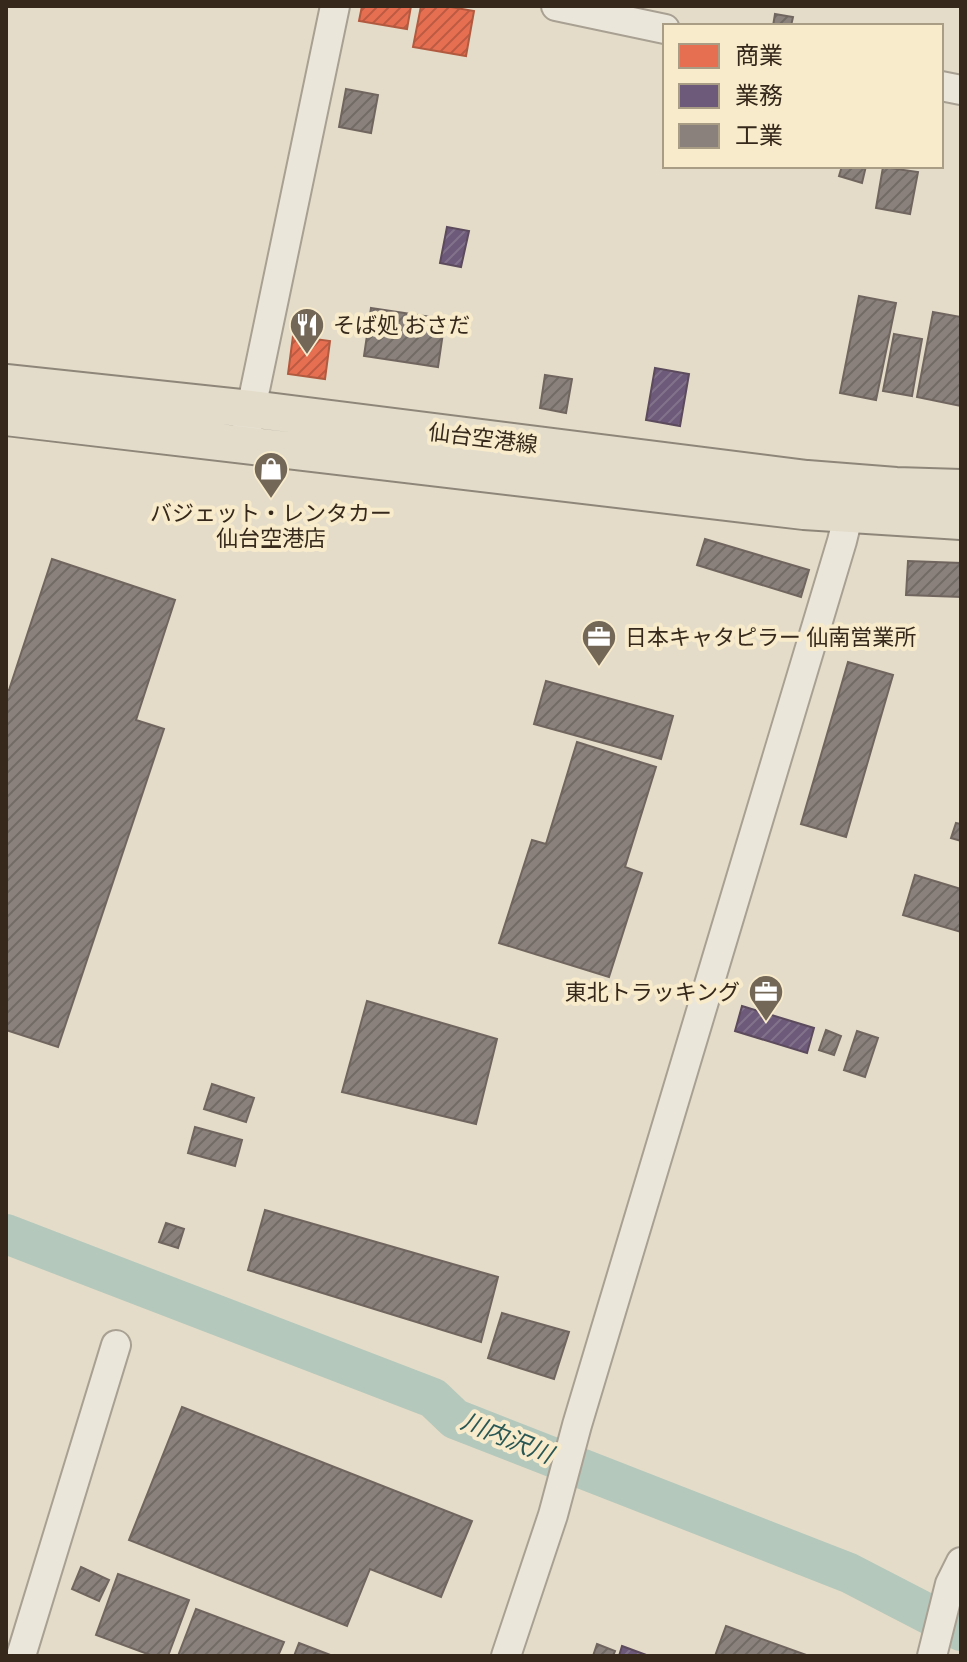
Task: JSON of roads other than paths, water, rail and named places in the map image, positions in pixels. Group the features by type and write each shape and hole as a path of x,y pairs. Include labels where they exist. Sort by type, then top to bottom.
{"main road":[{"name":"仙台空港線","path":"6,383 250,409 852,499 961,521"},
{"name":"仙台空港線","path":"6,417 244,444 852,499 961,488"}],"street":[{"path":"244,444 335,6"},
{"path":"556,6 663,29"},
{"path":"506,1656 553,1515 852,499"},
{"path":"21,1656 116,1345"},
{"path":"932,1656 955,1573"}],"waterway":[{"name":"川内沢川","path":"6,1234 433,1398 455,1419 849,1573 961,1631"}],"place":[{"name":"そば処 おさだ","path":"307,356"},
{"name":"バジェット・レンタカー 仙台空港店","path":"271,500"},
{"name":"日本キャタピラー 仙南営業所","path":"599,668"},
{"name":"東北トラッキング","path":"766,1023"}]}
